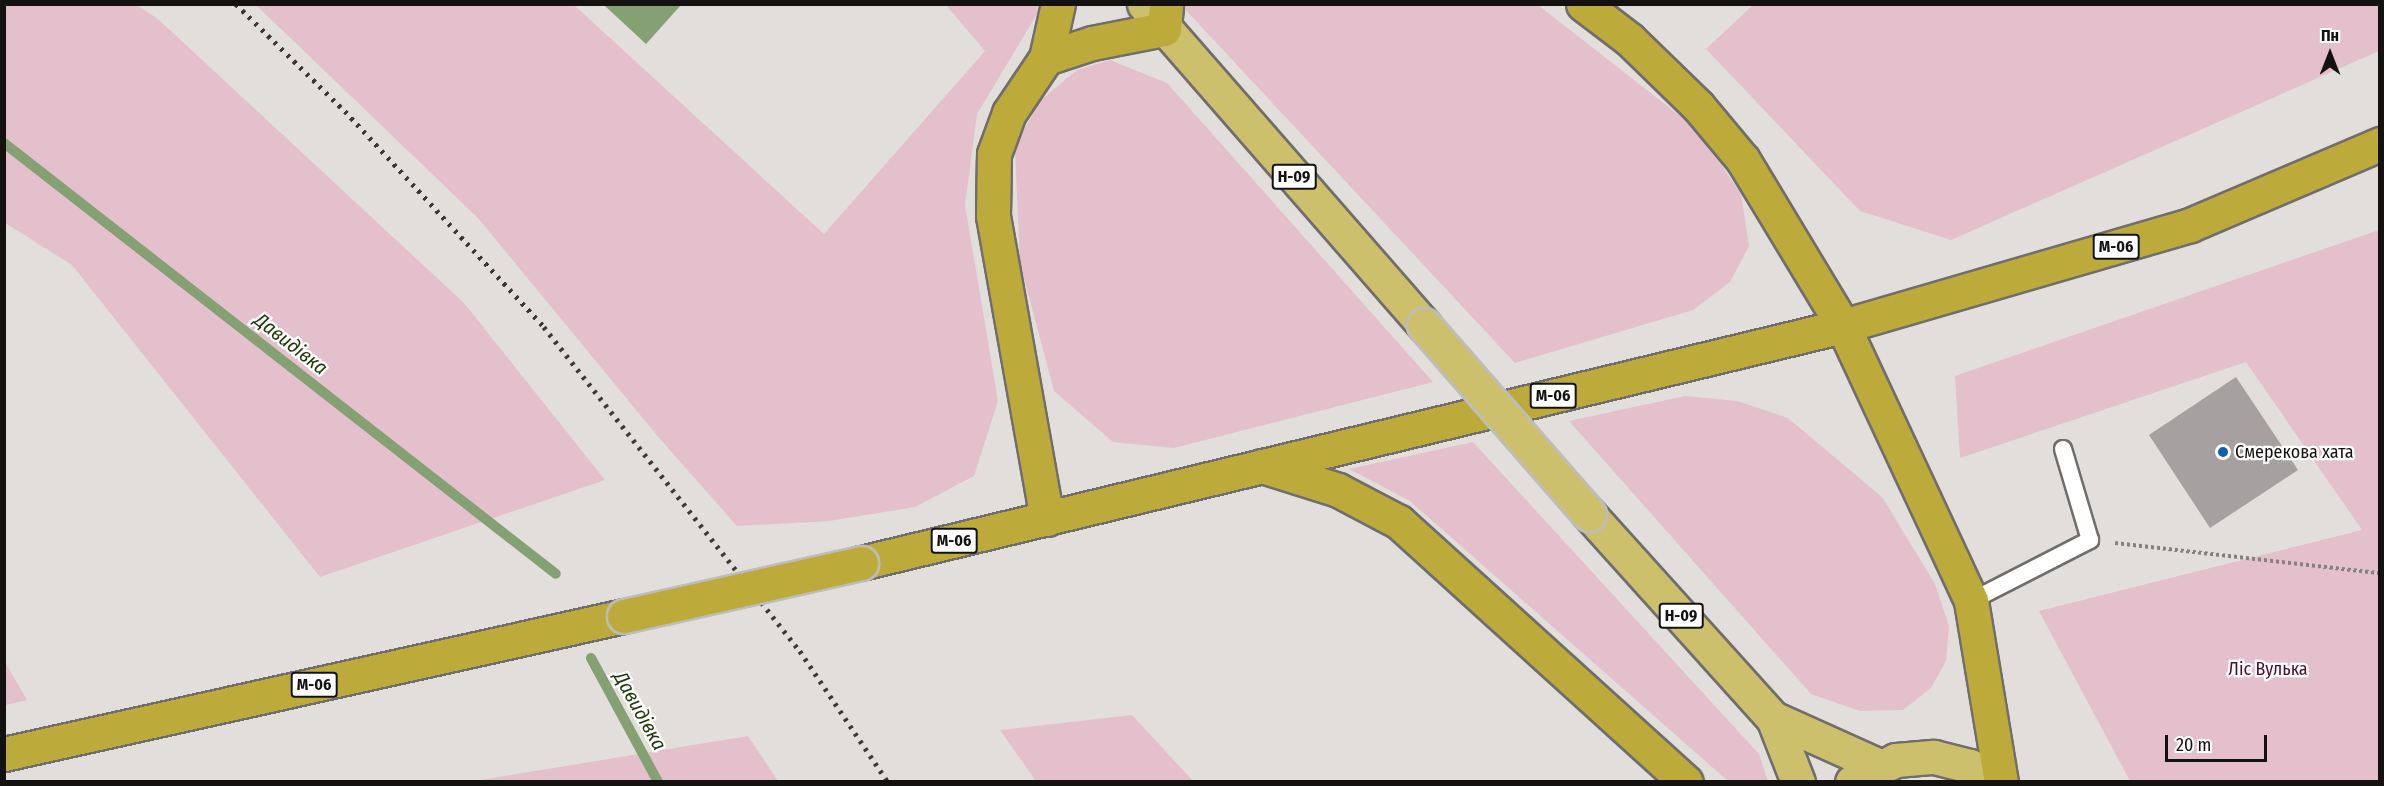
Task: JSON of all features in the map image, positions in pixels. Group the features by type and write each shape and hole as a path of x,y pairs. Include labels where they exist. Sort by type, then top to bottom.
{"highway":[{"path":"1047,519 993,216 994,154 1009,113 1046,58 1058,4"},
{"path":"1583,4 1637,46 1698,106 1743,160 1843,326 1971,602 2001,782"},
{"path":"1046,58 1165,17"},
{"name":"М-06","path":"4,754 861,563 1843,326 2190,225 2379,144"},
{"path":"1262,466 1338,490 1399,522 1686,782"}],"main road":[{"name":"Н-09","path":"1143,4 1165,17 1424,325 1589,514 1773,718 1866,774 1896,760 1934,757 1970,766 1995,782"},
{"name":"Н-09","path":"1773,718 1798,782"}],"lane":[{"path":"1971,602 2090,540 2063,449"}],"path":[{"path":"2090,540 2379,573"}],"green space":[{"path":"4,5 137,5 158,19 464,303 605,480 320,577 72,265 5,223"},
{"path":"256,5 574,5 824,234 985,51 946,5 1038,5 1037,14 977,114 965,205 998,401 974,476 915,507 829,521 737,526 660,439 478,218"},
{"path":"1181,5 1538,5 1698,130 1741,194 1749,246 1730,282 1693,310 1515,363"},
{"path":"1753,5 2379,5 2379,51 1951,240 1860,211 1706,49"},
{"path":"1110,60 1167,83 1433,382 1174,448 1113,442 1054,391 1020,263 1015,146 1040,101 1077,70"},
{"name":"Ліс Вулька","path":"2379,230 2379,781 2130,781 2039,611 2362,530 2246,362 1960,458 1955,376"},
{"path":"1685,396 1737,401 1788,418 1882,497 1935,584 1949,626 1946,661 1931,688 1903,710 1860,711 1811,694 1569,421"},
{"path":"1473,442 1759,754 1768,781 1728,781 1410,501 1349,469"},
{"path":"5,662 27,700 5,705"},
{"path":"1132,715 1193,781 1036,781 1000,730"},
{"path":"748,736 778,781 475,781"}],"shaded area":[{"path":"604,4 681,5 646,44"}],"building":[{"name":"Смерекова хата","path":"2236,377 2298,470 2210,528 2149,435"}],"waterway":[{"name":"Давидівка","path":"4,143 556,574"},
{"name":"Давидівка","path":"591,658 658,782"}],"railway":[{"path":"236,4 345,111 544,327 800,651 888,782"}],"place":[{"name":"Смерекова хата","path":"2223,452"}]}
